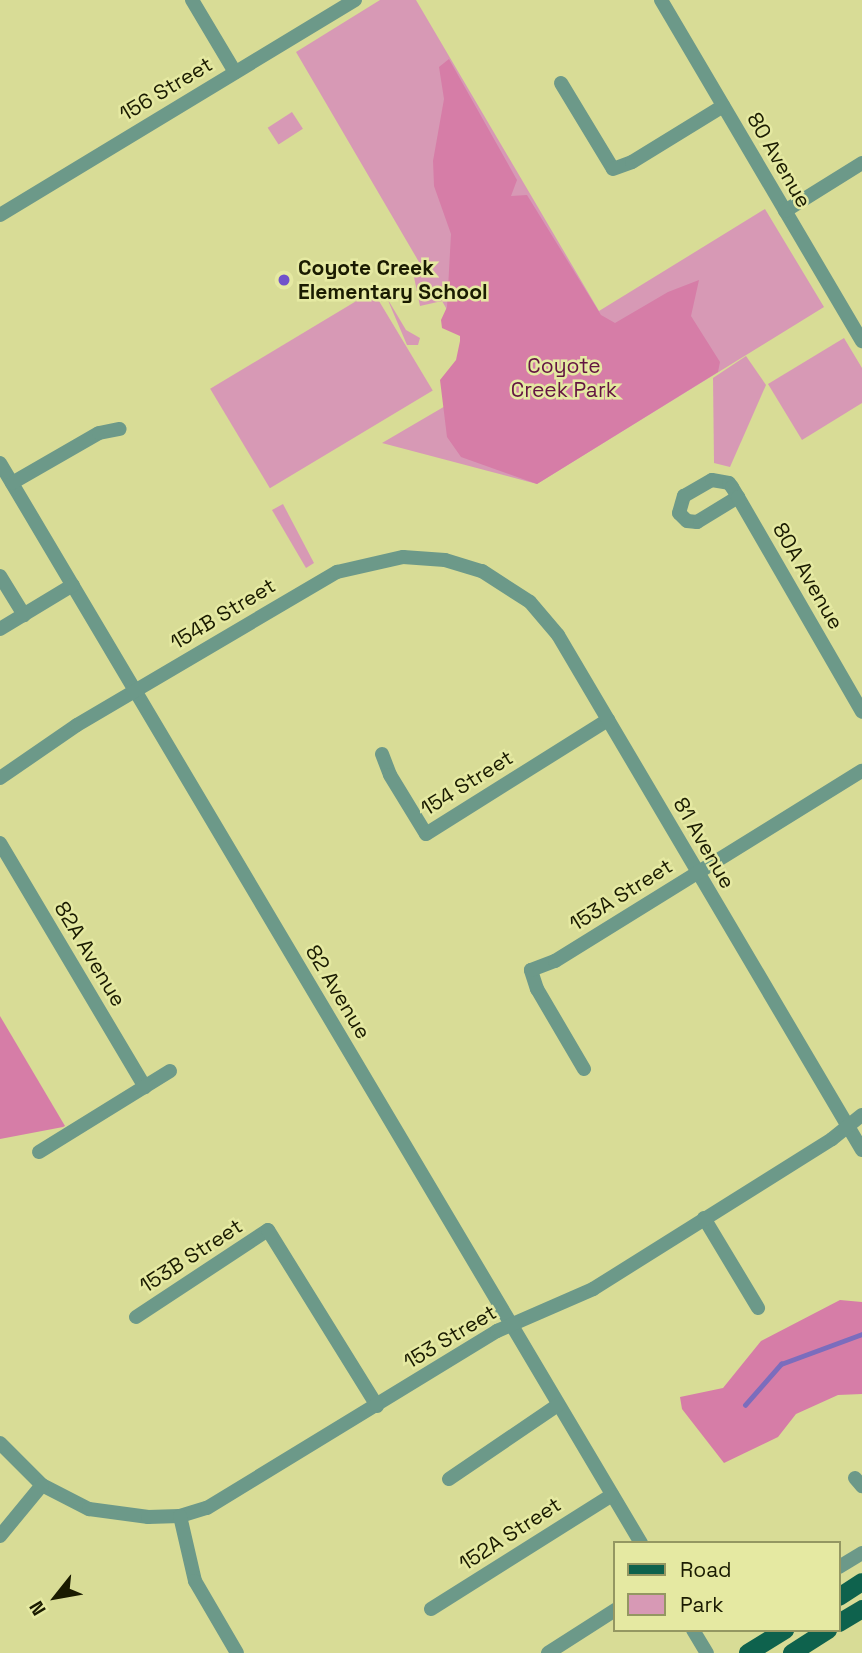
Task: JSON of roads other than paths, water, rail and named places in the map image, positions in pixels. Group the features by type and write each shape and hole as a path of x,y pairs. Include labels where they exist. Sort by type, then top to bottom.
{"main road":[{"path":"841,1596 862,1582"},
{"path":"841,1622 862,1609"},
{"path":"748,1653 782,1632"},
{"path":"792,1653 825,1632"}],"street":[{"path":"192,0 235,72"},
{"name":"156 Street","path":"0,215 355,0"},
{"name":"80 Avenue","path":"661,0 862,341"},
{"path":"561,83 613,169 632,162 723,106"},
{"path":"785,211 862,163"},
{"path":"12,483 99,433 120,429"},
{"name":"82 Avenue","path":"0,463 640,1541"},
{"name":"80A Avenue","path":"738,497 862,712"},
{"name":"154B Street","path":"0,778 135,690 350,567 389,558 431,558 490,575"},
{"name":"81 Avenue","path":"490,575 530,602 556,631 862,1150"},
{"path":"0,576 23,615"},
{"path":"0,629 73,585"},
{"name":"154 Street","path":"382,754 390,775 426,834 608,720"},
{"name":"153A Street","path":"584,1069 537,989 531,970 555,961 862,771"},
{"name":"82A Avenue","path":"0,843 145,1087"},
{"path":"38,1152 170,1071"},
{"name":"153 Street","path":"0,1443 42,1485 74,1504 104,1513 180,1516 228,1498 511,1324 593,1289 832,1139 846,1125 862,1115"},
{"path":"704,1218 758,1308"},
{"name":"153B Street","path":"136,1317 268,1230 377,1406"},
{"path":"449,1479 558,1405"},
{"path":"0,1536 42,1485"},
{"name":"152A Street","path":"431,1609 612,1495"},
{"path":"180,1516 195,1581 237,1653"},
{"path":"841,1566 862,1553"},
{"path":"548,1653 614,1610"},
{"path":"694,1632 707,1653"}],"waterway":[{"path":"745,1405 781,1364 862,1334"}],"place":[{"name":"Coyote Creek Elementary School","path":"284,280"}],"park label":[{"name":"Coyote Creek Park","path":"564,378"}]}
